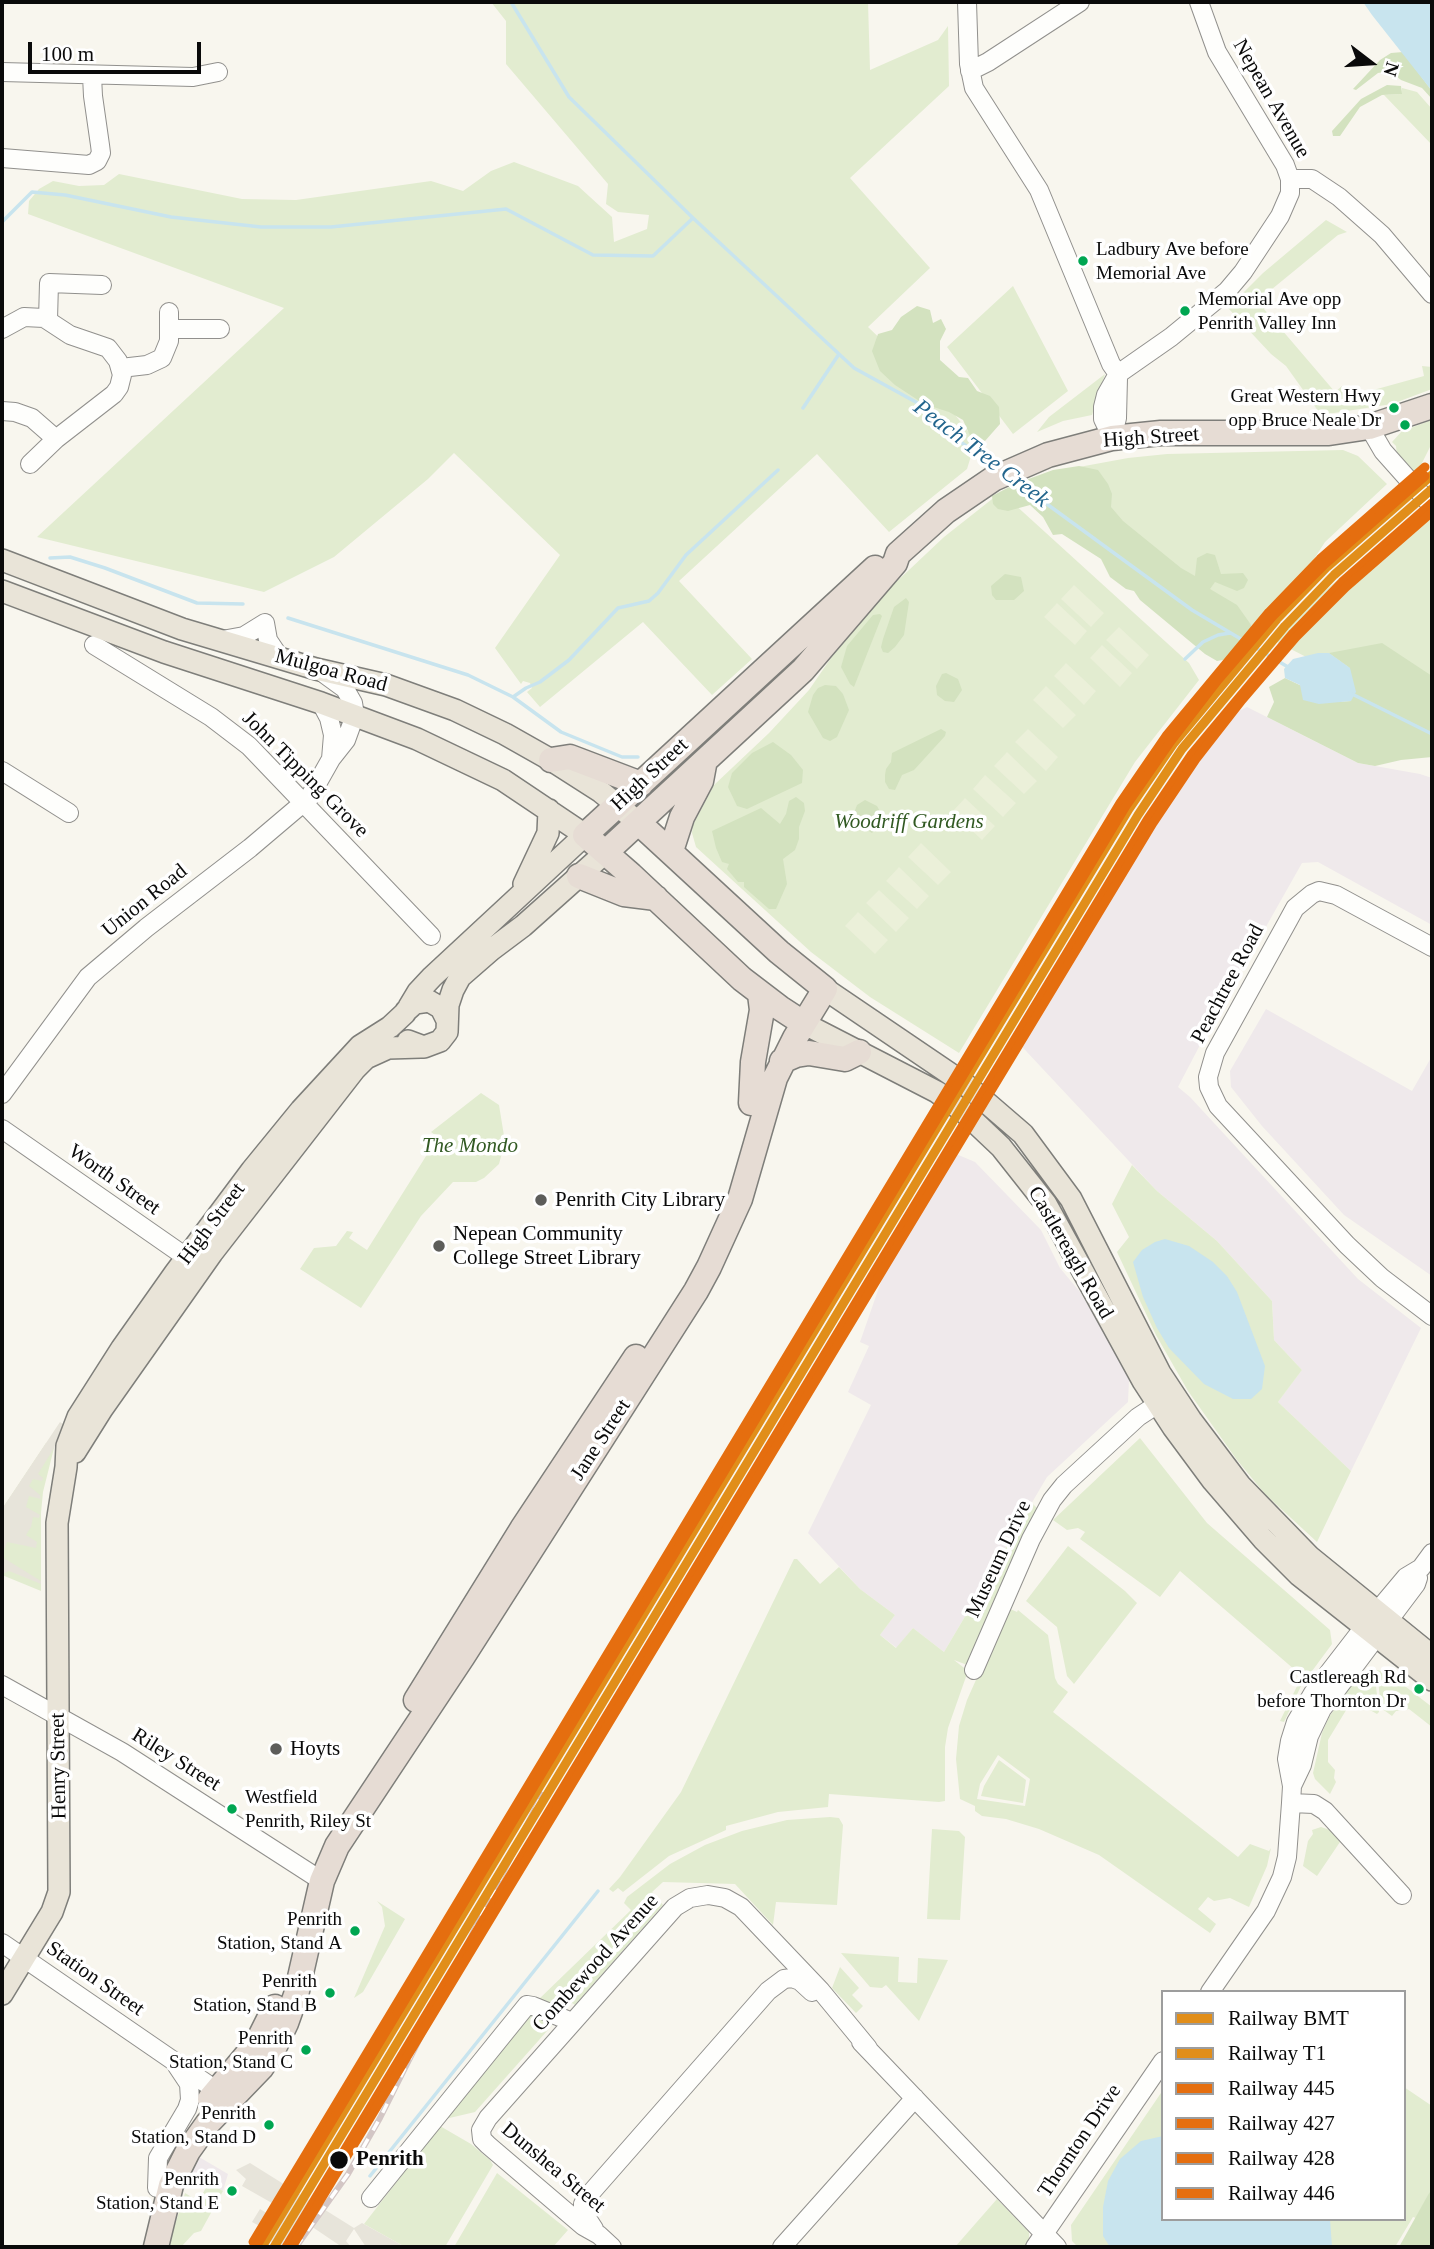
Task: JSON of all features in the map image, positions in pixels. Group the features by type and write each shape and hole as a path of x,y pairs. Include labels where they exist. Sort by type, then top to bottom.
{"highway":[{"name":"High Street","path":"606,852 803,670 895,563 898,554 946,511 993,479 1076,446 1112,438 1161,433 1300,434 1369,427 1432,406"},
{"name":"High Street","path":"585,835 887,555 898,554"},
{"path":"551,760 570,757 641,783"},
{"name":"High Street","path":"671,851 682,817 701,781 705,761"},
{"name":"Castlereagh Road","path":"639,823 814,980"},
{"name":"Castlereagh Road","path":"585,835 760,994 797,1019"},
{"path":"579,876 624,894 656,898"},
{"name":"Jane Street","path":"316,1877 328,1863 463,1656 696,1292 720,1247 740,1199 769,1094 814,980"},
{"path":"751,1103 753,1062 762,1010 760,994"},
{"name":"Jane Street","path":"316,1877 334,1831 439,1661 606,1399 692,1276 718,1227 730,1194 751,1103 770,1052 797,1019"},
{"path":"782,1061 809,1053 845,1059 859,1052"},
{"path":"156,2247 167,2197 176,2172 268,2025 282,1985 298,1913 316,1877"},
{"path":"146,2247 157,2188 173,2146 191,2120 225,2096"}],"main road":[{"name":"Mulgoa Road","path":"2,560 126,609 280,658 376,682 435,702 505,734 551,760 618,805 639,823"},
{"name":"Mulgoa Road","path":"2,591 164,652 321,702 417,739 474,765 525,794 585,835"},
{"path":"519,895 548,833 549,810"},
{"name":"High Street","path":"57,1523 66,1467 252,1170 360,1046 390,1027 432,977 585,835"},
{"name":"High Street","path":"447,1020 453,990 460,976 523,926 606,852"},
{"name":"Castlereagh Road","path":"814,980 974,1090 1023,1134 1071,1199 1144,1344 1165,1399"},
{"path":"422,1001 435,1003 441,1007 447,1020 447,1032 440,1041 429,1047 421,1047 405,1037 402,1025 407,1010 422,1001"},
{"name":"Castlereagh Road","path":"797,1019 946,1098 987,1132 1018,1166 1046,1204 1101,1308 1165,1399 1213,1482 1299,1575 1432,1656"},
{"name":"High Street","path":"194,1262 355,1069 378,1051 421,1047"},
{"name":"Henry Street","path":"2,1994 52,1912 59,1892 57,1523"},
{"name":"Castlereagh Road","path":"1376,1624 1432,1680"}],"street":[{"path":"967,2 970,71 978,95 1039,190 1118,374"},
{"path":"970,71 1080,2"},
{"name":"Nepean Avenue","path":"1199,2 1217,52 1280,156 1290,179"},
{"path":"2,72 193,77 218,72"},
{"path":"2,158 89,165 97,161 101,153 92,76"},
{"path":"1112,438 1103,419 1103,407 1110,386 1118,374 1171,337 1235,282 1281,214 1290,193 1290,179 1306,178 1318,181 1339,197 1382,235 1432,294"},
{"path":"48,320 49,283 102,285"},
{"path":"2,329 24,317 40,317 70,335 108,348 121,368 121,381 114,394 30,464"},
{"path":"121,368 147,365 158,360 167,347 169,321 220,329"},
{"path":"2,411 32,418 57,439"},
{"path":"1369,427 1383,451 1432,506"},
{"path":"221,640 244,636 265,623 268,640 280,658"},
{"name":"John Tipping Grove","path":"94,645 211,717 249,746 431,936"},
{"path":"316,668 345,689 353,703 355,715"},
{"name":"Union Road","path":"321,702 333,735 331,759"},
{"name":"Union Road","path":"2,1094 89,977 146,928 304,803 346,740 355,715"},
{"path":"2,771 69,813"},
{"name":"Peachtree Road","path":"1432,947 1336,895 1319,891 1312,894 1303,900 1289,919 1215,1053 1209,1077 1209,1087 1217,1106 1347,1245 1382,1278 1432,1316"},
{"name":"Worth Street","path":"2,1129 194,1262"},
{"name":"Museum Drive","path":"975,1670 1031,1538 1052,1500 1064,1485 1138,1417 1165,1399"},
{"path":"1211,1990 1266,1911 1277,1889 1287,1857 1291,1795 1309,1736 1322,1709 1376,1624 1416,1584 1421,1568 1432,1553"},
{"name":"Riley Street","path":"2,1685 122,1752 316,1877"},
{"path":"1291,1795 1325,1811 1402,1895"},
{"name":"Combewood Avenue","path":"488,2118 666,1917 690,1898 716,1895 734,1902 747,1913 821,1991 867,2048"},
{"path":"768,1991 785,1964 784,1957 771,1938"},
{"name":"Station Street","path":"2,1943 225,2096"},
{"name":"Combewood Avenue","path":"588,2196 768,1991 784,1979 792,1978 800,1981 915,2098 1046,2243"},
{"path":"371,2198 527,2006 572,2022"},
{"path":"157,2188 158,2158 187,2109 190,2095 185,2077 170,2059"},
{"name":"Thornton Drive","path":"1046,2243 1161,2064"},
{"path":"782,2247 915,2098"},
{"name":"Dunshea Street","path":"488,2118 481,2130 485,2142 583,2227 606,2241"},
{"path":"552,2201 569,2205 588,2196"},
{"path":"588,2196 583,2204 583,2212 606,2241"}],"shaded area":[{"path":"1247,707 1358,763 1432,778 1432,925 1318,862 1302,863 1178,1087 1358,1279 1421,1328 1351,1471 1278,1402 1302,1370 1274,1340 1272,1301 1217,1241 1157,1191 1012,1036 1090,917 1155,804 1204,743"},
{"path":"1266,1009 1412,1091 1432,1056 1432,1276 1344,1215 1262,1126 1231,1087 1230,1071"},
{"path":"949,1151 975,1162 1041,1230 1060,1268 1080,1292 1129,1380 1128,1402 1047,1477 944,1652 913,1628 897,1648 880,1635 895,1615 860,1589 808,1533 871,1405 848,1392 869,1346 860,1342 883,1276 940,1174"},
{"path":"60,1422 63,1424 54,1448 38,1474 43,1478 42,1481 33,1479 29,1486 41,1499 29,1496 26,1507 40,1515 39,1518 33,1517 26,1535 37,1542 36,1548 7,1542 2,1557 2,1509"},
{"path":"2,1557 41,1581 41,1584 9,1571 2,1574"},
{"path":"199,2157 228,2174 223,2191 190,2172"},
{"path":"250,2163 354,2228 362,2223 405,2247 366,2247 354,2229 346,2241 351,2247 342,2247 302,2220 296,2230 306,2237 300,2247 285,2240 281,2247 261,2236 265,2229 252,2222 260,2209 273,2217 279,2207 242,2186 246,2179 236,2170"}],"green space":[{"path":"491,2 868,2 870,70 938,40 948,26 949,86 850,178 930,268 868,327 940,396 987,455 971,456 967,469 889,532 817,454 679,581 752,659 712,695 643,622 540,707 527,692 532,688 530,683 523,681 521,684 495,648 560,555 454,453 428,479 334,557 264,592 37,537 284,308 28,214 29,201 39,189 53,181 79,186 104,185 119,174 242,199 296,200 431,181 463,191 491,171 514,162 578,186 612,217 614,242 647,229 649,215 618,212 606,204 608,184 506,64 506,21"},
{"path":"1403,52 1432,91 1432,99 1422,88 1401,80 1390,71 1378,73 1356,90 1353,89 1380,60 1391,53"},
{"path":"1387,85 1401,86 1402,94 1382,95 1360,107 1340,136 1333,136 1332,131 1361,99"},
{"path":"1402,88 1417,92 1432,109 1432,145 1384,95 1401,94"},
{"path":"1326,220 1347,232 1338,235 1266,294 1271,303 1264,309 1335,392 1342,386 1348,397 1424,376 1422,366 1432,367 1432,389 1392,404 1321,415 1286,366 1271,354 1228,308 1263,273"},
{"path":"1013,286 1068,391 1013,434 947,347"},
{"path":"917,306 930,310 933,323 941,319 946,329 940,341 940,360 959,377 968,378 977,391 990,396 999,407 1000,424 985,441 972,440 963,420 924,404 895,385 880,371 872,351 878,334 892,330 901,317"},
{"path":"1105,374 1092,415 1063,421 1037,432 1049,417"},
{"path":"1432,420 1432,443 1420,467 1413,473 1397,455 1396,446 1392,442 1402,431"},
{"path":"1343,450 1358,456 1387,484 1325,542 1312,567 1254,627 1053,482 1079,467 1128,458 1167,454"},
{"path":"1079,466 1098,470 1112,494 1111,507 1123,521 1181,568 1195,576 1197,558 1207,553 1215,555 1221,574 1243,573 1248,580 1244,588 1237,591 1215,582 1210,589 1237,605 1254,629 1228,659 1217,661 1205,654 1140,600 1134,591 1126,589 1110,577 1101,559 1062,534 1053,535 1043,517 1030,505 1008,511 998,509 993,504 992,496 1015,484 1053,470"},
{"name":"Woodriff Gardens","path":"1001,492 1189,663 1199,680 1135,762 959,1053 870,997 811,952 696,847 692,833 693,825 714,785 769,733 809,690 831,658 892,586 944,537"},
{"path":"1432,502 1432,714 1392,701 1277,642 1304,608"},
{"path":"1005,574 1021,577 1024,591 1014,600 996,600 991,586"},
{"path":"1074,585 1104,613 1091,627 1061,599"},
{"path":"906,598 909,602 904,635 888,653 883,652 881,647 894,607"},
{"path":"1057,603 1087,631 1075,645 1044,617"},
{"path":"873,615 882,616 854,687 841,667 847,646"},
{"path":"1119,627 1149,655 1137,669 1106,640"},
{"path":"1382,643 1432,676 1432,757 1375,766 1358,763 1267,717 1274,702 1269,687 1285,678 1335,702 1351,701 1350,668 1329,653"},
{"path":"1102,645 1132,673 1120,687 1090,658"},
{"path":"1066,663 1096,691 1084,705 1054,676"},
{"path":"946,673 958,679 962,690 954,702 945,701 937,695 936,686 942,674"},
{"path":"825,685 836,686 843,694 849,710 837,737 830,741 823,738 808,712 813,695 818,688"},
{"path":"1046,686 1076,715 1063,728 1033,700"},
{"path":"941,729 946,732 945,736 914,770 902,775 895,790 889,789 885,775 892,753"},
{"path":"1028,729 1058,757 1046,771 1015,742"},
{"path":"773,742 791,755 803,770 802,783 747,809 737,806 728,787 732,773 752,753"},
{"path":"1007,752 1037,781 1024,794 994,766"},
{"path":"985,775 1016,803 1003,817 973,789"},
{"path":"796,797 804,803 805,811 799,827 799,839 795,850 783,859 787,884 776,909 769,909 744,887 744,882 738,882 727,869 729,864 722,862 712,831 761,808 780,824 789,801"},
{"path":"965,798 995,826 982,840 952,812"},
{"path":"865,800 877,806 883,817 872,833 864,828 854,813 857,805"},
{"path":"921,843 951,872 938,885 908,857"},
{"path":"899,867 929,896 917,909 886,881"},
{"path":"879,890 909,918 896,932 866,903"},
{"path":"858,912 888,940 875,954 845,926"},
{"name":"The Mondo","path":"481,1093 499,1105 505,1142 499,1164 476,1182 453,1182 421,1216 361,1308 300,1269 314,1248 336,1246 347,1231 353,1232 349,1238 367,1250 438,1137 431,1132"},
{"path":"1132,1165 1157,1191 1217,1241 1272,1301 1274,1340 1302,1370 1278,1402 1351,1471 1317,1542 1265,1494 1237,1460 1188,1391 1156,1335 1117,1252 1129,1237 1112,1204"},
{"path":"1140,1438 1207,1523 1330,1630 1332,1644 1301,1686 1284,1722 1280,1721 1302,1676 1180,1571 1160,1597 1080,1539 1085,1532 1078,1528 1067,1530 1053,1520"},
{"path":"46,1443 54,1448 43,1492 41,1513 41,1591 2,1575 2,1509"},
{"path":"1032,1503 1037,1508 970,1666 954,1660 968,1671 948,1728 945,1747 945,1801 829,1794 828,1807 778,1812 726,1826 726,1830 669,1856 623,1892 618,1888 613,1892 609,1889 681,1792 794,1559 820,1584 839,1567 860,1589 895,1615 880,1635 896,1648 913,1628 944,1652"},
{"path":"1068,1546 1137,1603 1074,1684 1067,1676 1057,1627 1026,1601"},
{"path":"1008,1608 1017,1612 1018,1610 1048,1635 1055,1678 1068,1692 1053,1712 1238,1857 1250,1844 1269,1851 1271,1848 1267,1866 1249,1907 1230,1898 1214,1901 1208,1897 1198,1909 1216,1924 1210,1933 1099,1855 1039,1829 1006,1819 982,1816 975,1811 975,1806 960,1799 956,1759 959,1726 967,1700","holes":["998,1755 1030,1779 1025,1806 977,1799 980,1784"]},
{"path":"1374,1670 1379,1712 1377,1714 1361,1705 1353,1704 1348,1707 1328,1740 1328,1762 1335,1770 1336,1782 1330,1794 1315,1779 1313,1773 1322,1733 1329,1717 1353,1683 1362,1674"},
{"path":"1377,1670 1388,1673 1432,1707 1432,1727 1409,1709 1396,1711 1392,1716 1381,1708"},
{"path":"999,1760 1026,1780 1023,1803 981,1796"},
{"path":"839,1818 843,1825 837,1905 776,1902 773,1925 735,1884 663,1882 652,1892 663,1905 575,2005 572,2003 563,2013 537,2001 631,1910 624,1903 627,1897 670,1864 705,1845 742,1831 787,1820"},
{"path":"1321,1827 1333,1831 1340,1842 1317,1876 1303,1866 1312,1830"},
{"path":"932,1829 959,1831 965,1837 960,1920 927,1919"},
{"path":"377,1901 405,1919 363,1992 354,1998 385,1926 382,1907"},
{"path":"841,1953 899,1957 898,1982 917,1983 918,1958 948,1960 919,2021 886,1985 882,1988 870,1987"},
{"path":"840,1967 859,1988 852,1995 863,2006 856,2013 832,1988"},
{"path":"527,2014 555,2022 475,2112 441,2120"},
{"path":"1406,2088 1432,2106 1432,2189 1416,2218 1413,2217 1395,2247 1078,2247 1072,2241 1071,2225 1161,2093 1161,2221 1406,2221"},
{"path":"440,2126 471,2144 493,2165 445,2247 405,2247 364,2224"},
{"path":"497,2173 568,2230 553,2247 454,2247"},
{"path":"209,2183 223,2191 201,2231 194,2233 181,2247 168,2247 185,2193 198,2201"},
{"path":"1432,2189 1432,2247 1399,2247 1428,2195"},
{"path":"997,2199 1029,2232 1025,2247 955,2247"}],"water":[{"path":"1363,2 1432,2 1432,91 1372,15"},
{"path":"1329,653 1350,668 1356,692 1351,701 1319,704 1303,700 1300,685 1285,678 1284,669 1293,659"},
{"path":"1165,1239 1189,1246 1213,1262 1227,1276 1237,1292 1265,1366 1262,1389 1251,1399 1233,1399 1204,1384 1169,1348 1157,1328 1143,1297 1133,1262 1142,1250"},
{"path":"1161,2136 1161,2221 1330,2221 1332,2247 1110,2247 1103,2236 1103,2207 1108,2181 1120,2159 1141,2141"}],"waterway":[{"name":"Peach Tree Creek","path":"511,2 569,97 693,218 854,368 934,412 962,443 997,468"},
{"path":"2,222 32,192 65,195 171,217 261,227 331,227 506,209 593,255 653,256 693,218"},
{"path":"803,408 839,354"},
{"path":"288,618 468,675 513,697 540,682 569,660 618,608 649,601 686,555 778,470"},
{"name":"Peach Tree Creek","path":"1014,480 1192,610 1288,667"},
{"path":"50,558 70,557 197,603 243,604"},
{"path":"1185,659 1203,642 1230,633"},
{"name":"Peach Tree Creek","path":"1350,693 1432,734"},
{"path":"513,697 561,732 622,757 638,757"},
{"path":"370,2176 598,1891"}],"railway":[{"path":"296,2247 348,2174 380,2118 542,1795"}],"rail line":[{"name":"445","path":"253,2242 1120,803 1166,736 1269,612 1320,559 1425,467"},
{"name":"BMT","path":"262,2247 1129,809 1174,743 1277,619 1327,567 1432,475"},
{"name":"428","path":"259,2242 1126,806 1218,680 1273,616 1325,564 1425,476"},
{"name":"T1","path":"274,2247 1138,815 1182,749 1285,626 1334,575 1432,489"},
{"name":"427","path":"286,2247 1147,820 1191,755 1293,633 1342,582 1432,503"},
{"name":"446","path":"292,2247 1153,823 1196,759 1296,637 1346,587 1432,512"}],"place":[{"name":"Ladbury Ave before Memorial Ave","path":"1083,261"},
{"name":"Memorial Ave opp Penrith Valley Inn","path":"1185,311"},
{"name":"Great Western Hwy opp Bruce Neale Dr","path":"1394,408"},
{"name":"Penrith City Library","path":"541,1200"},
{"name":"Nepean Community College Street Library","path":"439,1246"},
{"name":"Castlereagh Rd before Thornton Dr","path":"1419,1689"},
{"name":"Hoyts","path":"276,1749"},
{"name":"Westfield Penrith, Riley St","path":"232,1809"},
{"name":"Penrith Station, Stand A","path":"355,1931"},
{"name":"Penrith Station, Stand B","path":"330,1993"},
{"name":"Penrith Station, Stand C","path":"306,2050"},
{"name":"Penrith Station, Stand D","path":"269,2125"},
{"name":"Penrith","path":"339,2160"},
{"name":"Penrith Station, Stand E","path":"232,2191"}]}
